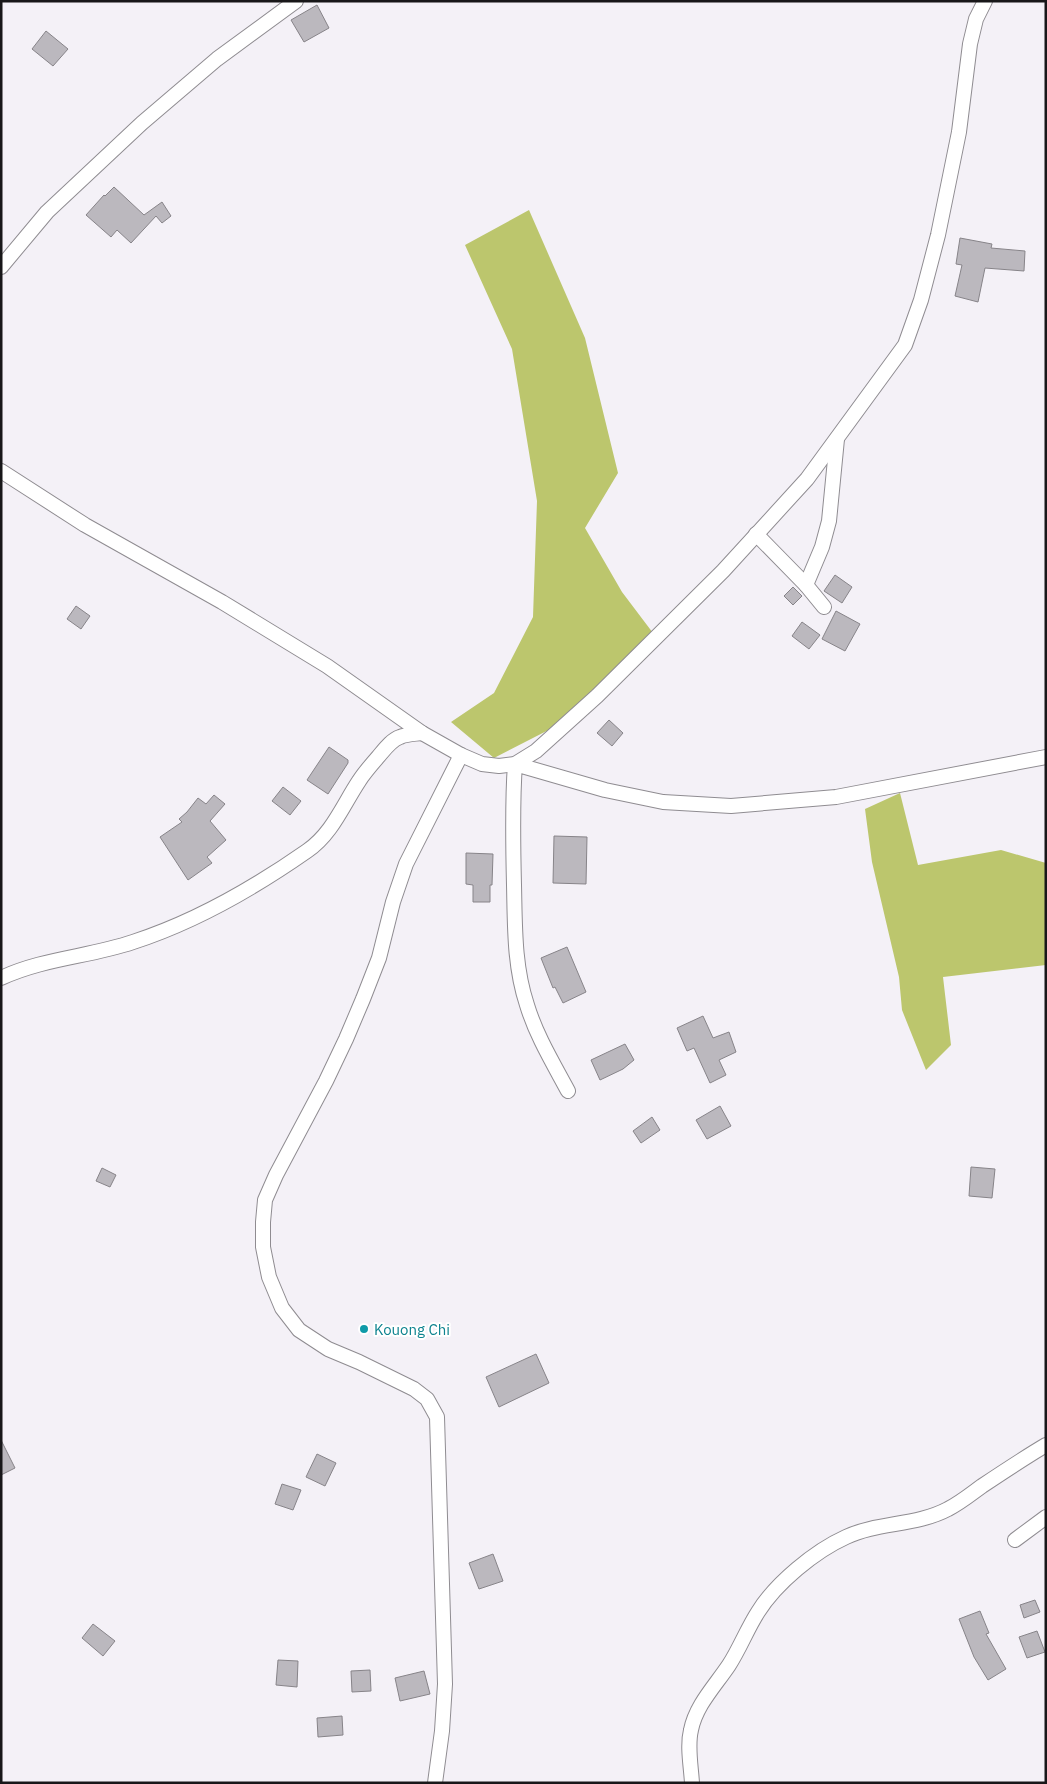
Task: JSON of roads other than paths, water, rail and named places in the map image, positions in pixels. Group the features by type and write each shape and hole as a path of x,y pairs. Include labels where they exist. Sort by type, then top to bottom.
{"street":[{"path":"1,267 47,212 142,123 217,59 296,1"},
{"path":"515,764 536,751 597,696 723,571 807,479 905,345 921,300 938,236 959,132 970,44 976,18 985,1"},
{"path":"806,585 822,547 829,521 837,438"},
{"path":"1,471 85,525 222,602 327,666 422,732 461,755 482,764 499,766 515,764 605,790 653,800 731,806 836,797 1046,757"},
{"path":"756,534 806,585 824,607"},
{"path":"1,978 43,962 134,942 192,918 255,885 310,849 327,832 340,814 359,780 387,746 398,737 422,732"},
{"path":"436,1783 445,1684 437,1417 427,1399 414,1389 360,1362 328,1349 300,1330 282,1308 269,1277 263,1247 263,1222 266,1200 276,1175 346,1040 379,958 392,902 406,864 461,755"},
{"path":"515,764 513,795 517,966 527,1006 541,1039 568,1091"},
{"path":"692,1783 690,1731 695,1716 729,1665 758,1611 774,1591 815,1555 846,1536 875,1527 930,1517 950,1509 1016,1462 1046,1445"},
{"path":"1015,1540 1046,1517"}],"place":[{"name":"Kouong Chi","path":"364,1329"}]}
